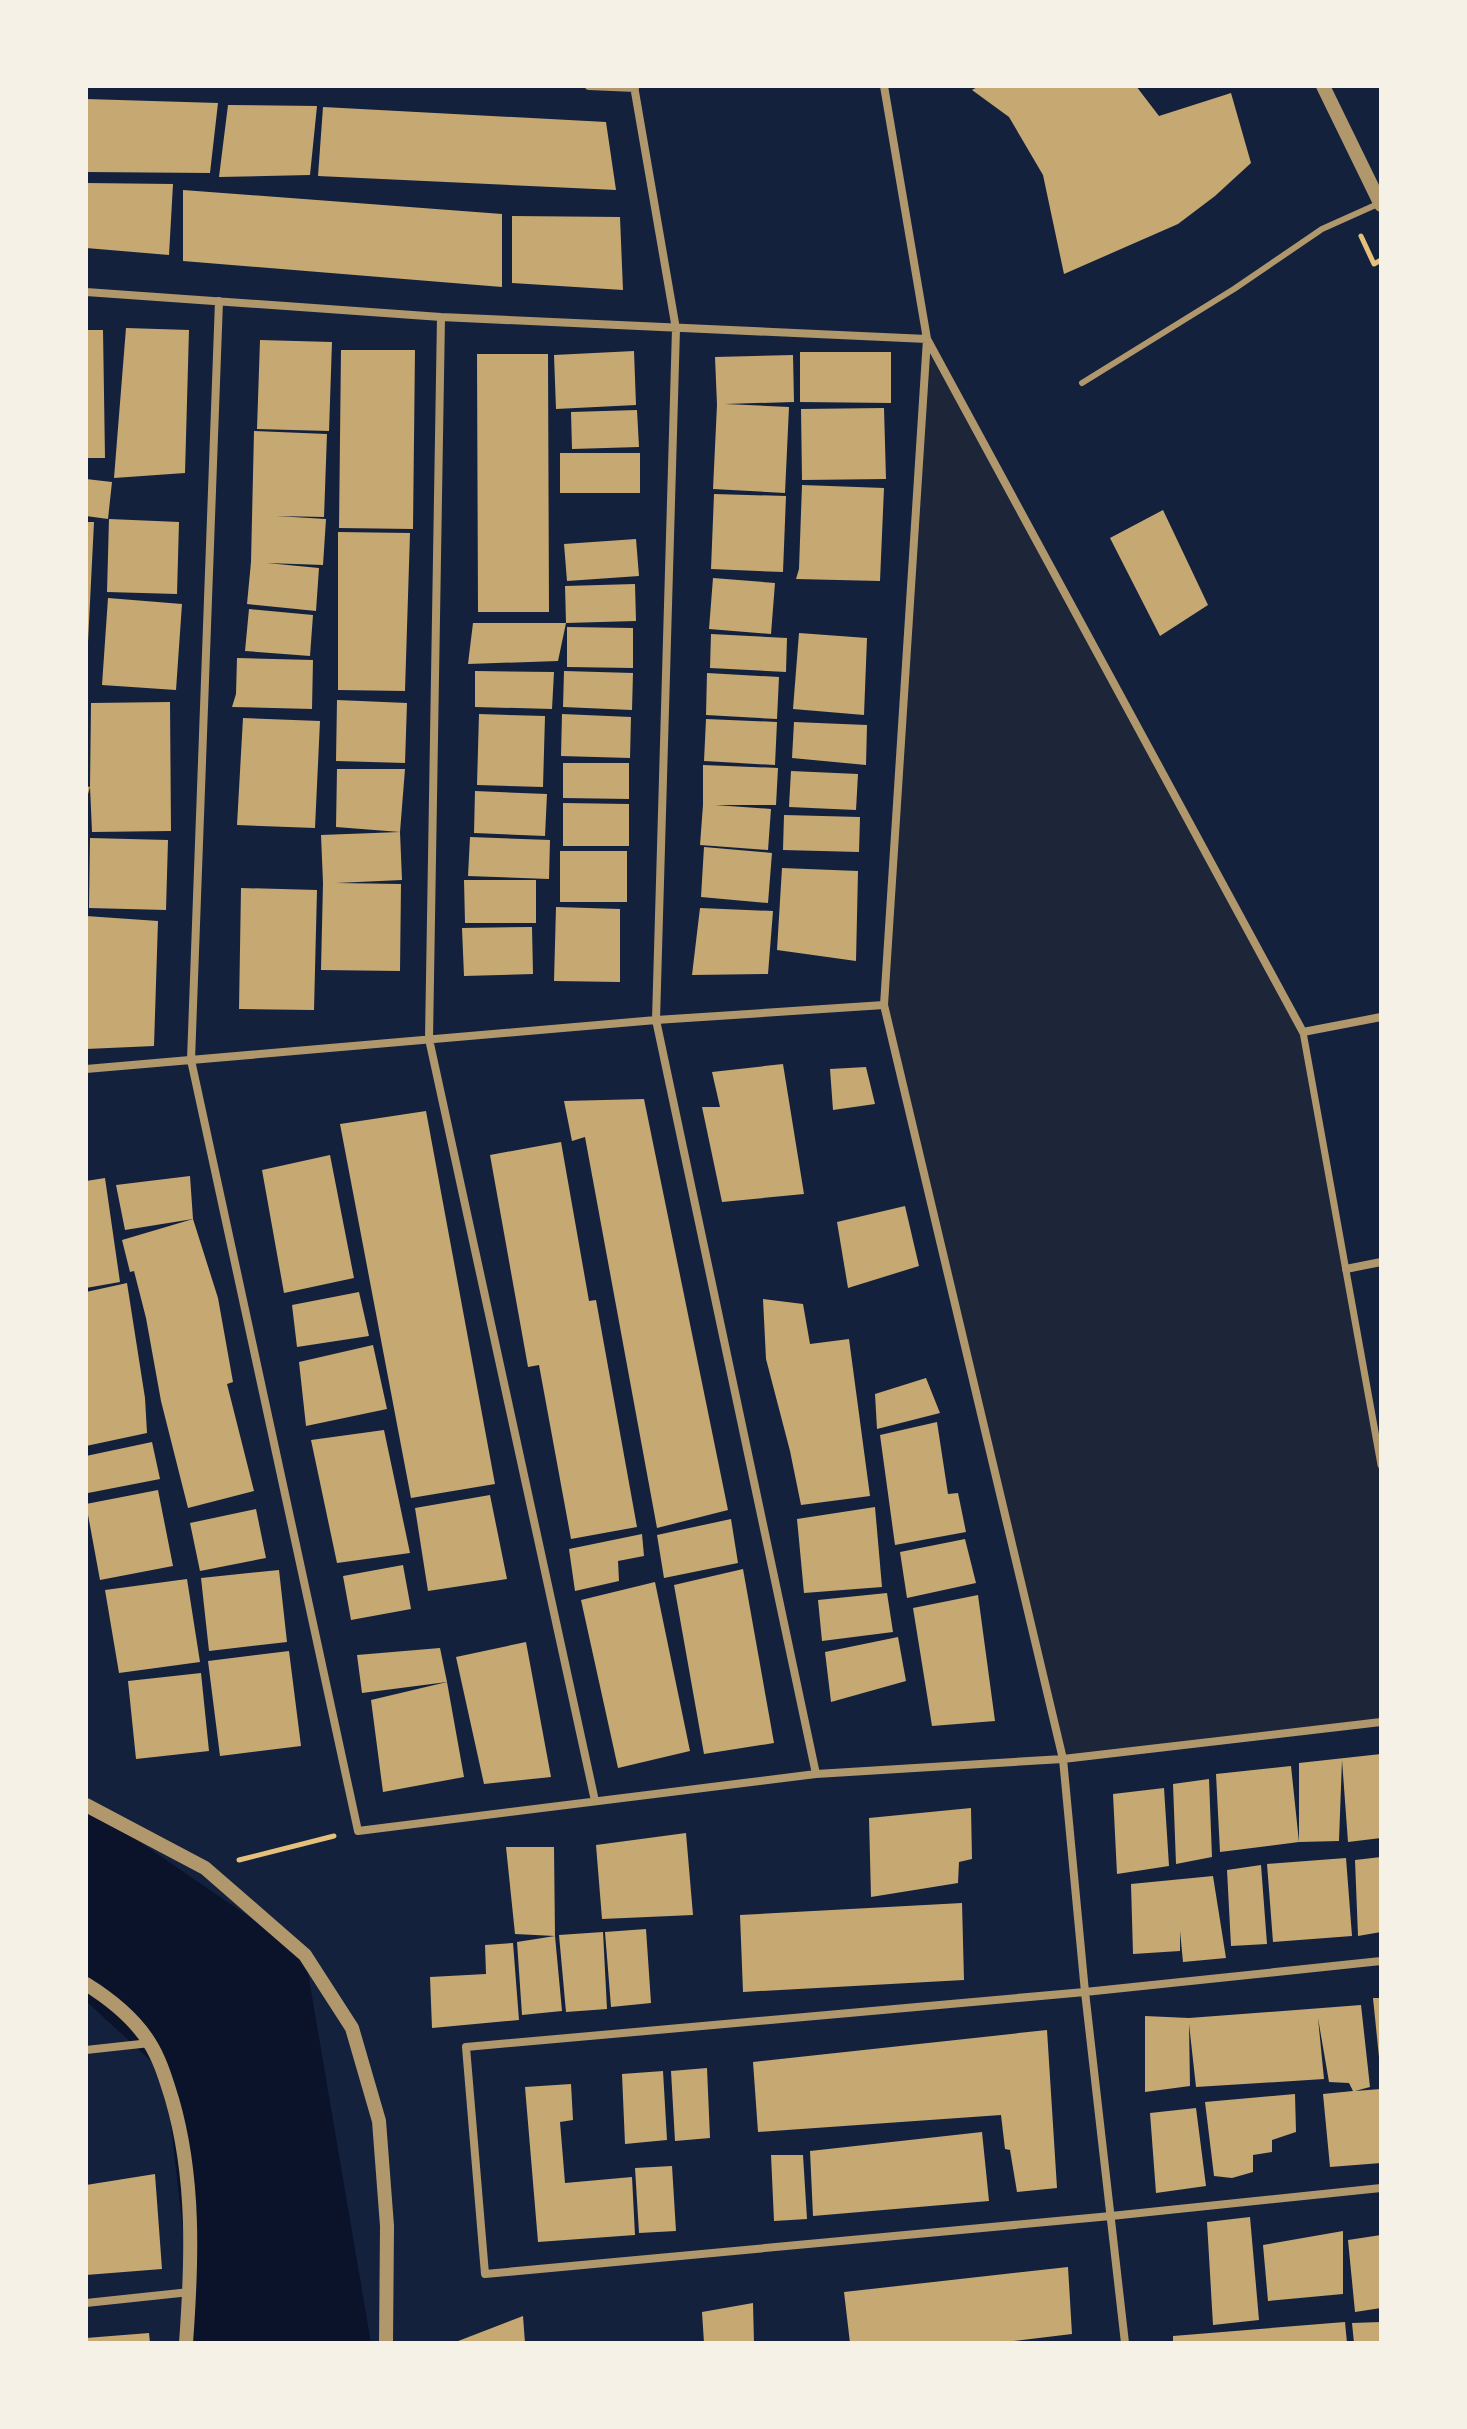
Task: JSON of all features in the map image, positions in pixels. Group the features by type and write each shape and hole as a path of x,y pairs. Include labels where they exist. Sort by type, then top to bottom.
{"street":[{"path":"589,86 635,87 676,329 656,1020 816,1774"},
{"path":"884,86 927,339 884,1005 1063,1759 1085,1992 1125,2343"},
{"path":"1323,86 1380,204"},
{"path":"86,292 441,317 927,339"},
{"path":"219,301 191,1060 358,1831 816,1774 1063,1759 1381,1722"},
{"path":"441,317 429,1039 595,1801"},
{"path":"927,339 1303,1032 1381,1465"},
{"path":"86,1069 656,1020 884,1005"},
{"path":"1303,1032 1381,1017"},
{"path":"1346,1269 1381,1262"},
{"path":"86,1803 205,1868 305,1955 352,2028 379,2121 387,2226 386,2343"},
{"path":"1381,1961 1085,1992 466,2047 485,2274 1381,2188"},
{"path":"86,1984 134,2022 150,2043 165,2074 179,2122 191,2207 186,2343"},
{"path":"86,2050 150,2043"},
{"path":"86,2303 190,2292"}],"lane":[{"path":"1082,383 1234,289 1322,229 1380,204"}],"path":[{"path":"205,1868 358,1831"}],"shaded area":[{"path":"927,339 1303,1032 1381,1462 1381,1722 1063,1759 884,1005"},
{"path":"86,1805 305,1955 371,2343 186,2343 190,2292 165,2074 86,2001"}],"building":[{"path":"979,86 1136,86 1159,116 1231,93 1251,163 1178,224 1064,274 1043,175 1009,117 972,90"},
{"path":"86,99 218,103 210,173 86,172"},
{"path":"228,105 317,106 310,175 219,177"},
{"path":"323,107 606,122 616,190 318,176"},
{"path":"86,183 173,184 169,255 86,248"},
{"path":"183,190 502,214 502,287 183,261"},
{"path":"512,216 620,217 623,290 512,283"},
{"path":"126,328 189,330 185,473 114,478"},
{"path":"86,330 103,330 105,458 86,458"},
{"path":"260,340 332,342 329,431 257,429"},
{"path":"341,350 415,350 413,529 339,528"},
{"path":"634,351 636,405 556,409 554,355"},
{"path":"800,352 891,352 891,403 800,402"},
{"path":"477,354 548,354 549,612 478,612"},
{"path":"793,355 794,402 725,404 789,407 785,493 713,489 717,405 715,357"},
{"path":"884,408 886,479 802,480 801,409"},
{"path":"637,410 639,447 572,449 571,412"},
{"path":"254,431 327,434 324,517 276,516 326,519 323,565 267,563 319,568 316,611 247,604"},
{"path":"560,453 640,453 640,493 560,493"},
{"path":"86,479 112,482 108,519 86,516"},
{"path":"802,485 884,488 880,581 796,579"},
{"path":"714,494 786,496 783,572 711,569"},
{"path":"1163,510 1208,605 1160,636 1110,538"},
{"path":"109,519 179,522 177,594 107,592"},
{"path":"86,522 94,522 88,642 86,642"},
{"path":"338,532 410,533 405,691 338,690"},
{"path":"636,539 639,576 567,581 564,544"},
{"path":"713,578 775,583 771,634 709,629"},
{"path":"635,584 636,621 566,623 565,586"},
{"path":"108,598 182,604 176,690 102,685"},
{"path":"249,609 313,615 310,656 245,651"},
{"path":"473,623 566,623 558,661 468,664"},
{"path":"567,627 633,628 633,668 567,667"},
{"path":"799,633 867,638 864,715 793,709"},
{"path":"711,634 787,638 786,672 710,668"},
{"path":"237,658 313,660 312,709 232,707 236,694"},
{"path":"475,671 554,672 552,709 475,707"},
{"path":"564,671 633,673 632,710 563,707"},
{"path":"707,673 779,677 777,719 706,715"},
{"path":"337,700 407,703 405,763 336,761"},
{"path":"170,702 171,831 92,832 91,703"},
{"path":"479,714 545,716 543,787 477,785"},
{"path":"562,714 631,717 630,758 561,756"},
{"path":"243,718 320,721 315,828 237,825"},
{"path":"706,719 777,722 775,765 704,761"},
{"path":"794,722 867,725 866,765 792,758"},
{"path":"563,763 629,763 629,799 563,798"},
{"path":"703,765 778,768 776,805 715,805 771,809 768,850 700,845"},
{"path":"337,769 405,769 400,832 336,827"},
{"path":"791,771 858,774 856,810 789,807"},
{"path":"475,791 547,794 545,836 474,833"},
{"path":"563,803 629,804 629,846 563,846"},
{"path":"784,815 860,817 859,852 783,850"},
{"path":"400,832 402,880 336,883 401,884 400,971 321,970 321,835"},
{"path":"470,837 550,840 549,879 468,876"},
{"path":"90,838 168,840 166,910 89,908"},
{"path":"704,847 772,853 768,903 701,897"},
{"path":"560,851 627,851 627,902 560,902"},
{"path":"782,868 858,871 856,961 777,950"},
{"path":"464,880 536,880 536,923 465,923"},
{"path":"241,888 317,890 314,1010 239,1009"},
{"path":"556,907 620,909 620,982 554,981"},
{"path":"700,908 773,911 768,974 692,975"},
{"path":"86,916 158,921 154,1046 86,1049"},
{"path":"532,927 533,974 464,976 462,928"},
{"path":"783,1064 804,1194 722,1202 702,1107 720,1107 712,1072"},
{"path":"866,1067 875,1104 833,1110 830,1069"},
{"path":"644,1099 728,1510 657,1528 585,1137 572,1141 564,1101"},
{"path":"426,1111 495,1484 411,1498 340,1124"},
{"path":"561,1142 589,1301 596,1300 637,1527 571,1539 539,1365 528,1367 490,1155"},
{"path":"330,1155 354,1278 284,1293 262,1170"},
{"path":"190,1176 193,1219 125,1230 116,1185"},
{"path":"105,1178 120,1282 86,1288 86,1181"},
{"path":"905,1206 919,1266 848,1288 837,1222"},
{"path":"193,1219 218,1298 233,1382 227,1384 254,1491 188,1508 161,1401 146,1318 122,1240"},
{"path":"127,1283 145,1398 147,1433 86,1446 86,1292"},
{"path":"359,1292 369,1336 297,1347 292,1305"},
{"path":"763,1299 803,1304 810,1344 849,1339 870,1496 801,1505 766,1359"},
{"path":"373,1345 387,1409 306,1426 299,1362"},
{"path":"926,1378 940,1413 877,1429 875,1394"},
{"path":"937,1422 948,1494 958,1493 966,1532 895,1545 880,1435"},
{"path":"384,1430 410,1553 337,1563 311,1440"},
{"path":"152,1442 160,1479 88,1493 86,1456"},
{"path":"158,1490 173,1566 100,1580 86,1504"},
{"path":"490,1495 507,1579 428,1591 415,1508"},
{"path":"875,1507 882,1587 804,1593 797,1519"},
{"path":"256,1509 266,1558 200,1571 190,1523"},
{"path":"731,1519 738,1563 664,1578 657,1535"},
{"path":"642,1534 644,1556 618,1561 619,1581 575,1591 569,1549"},
{"path":"965,1539 976,1583 907,1598 900,1552"},
{"path":"403,1565 411,1609 351,1620 343,1576"},
{"path":"743,1569 774,1743 704,1754 674,1585"},
{"path":"279,1570 287,1642 209,1651 201,1578"},
{"path":"187,1579 200,1662 119,1673 105,1590"},
{"path":"655,1582 690,1751 618,1768 581,1600"},
{"path":"887,1593 893,1632 822,1641 818,1600"},
{"path":"978,1595 995,1721 932,1726 913,1608"},
{"path":"898,1637 906,1681 831,1702 825,1652"},
{"path":"526,1642 551,1777 484,1784 456,1657"},
{"path":"440,1648 447,1682 362,1693 357,1655"},
{"path":"289,1651 301,1746 220,1756 208,1661"},
{"path":"201,1673 209,1751 136,1759 128,1681"},
{"path":"447,1682 464,1777 383,1792 371,1700"},
{"path":"1381,1754 1381,1838 1348,1842 1342,1760 1339,1841 1299,1842 1299,1763"},
{"path":"1291,1766 1299,1842 1220,1852 1216,1774"},
{"path":"1209,1779 1212,1857 1176,1864 1173,1784"},
{"path":"1164,1788 1169,1866 1117,1874 1113,1794"},
{"path":"971,1808 972,1859 959,1862 958,1883 871,1897 869,1818"},
{"path":"686,1833 693,1915 602,1919 596,1845"},
{"path":"506,1847 554,1847 555,1936 515,1934"},
{"path":"1381,1857 1381,1932 1358,1936 1355,1860"},
{"path":"1346,1858 1352,1936 1273,1942 1267,1864"},
{"path":"1261,1865 1267,1944 1231,1946 1227,1870"},
{"path":"1213,1876 1226,1958 1183,1962 1180,1931 1180,1951 1133,1954 1131,1884"},
{"path":"962,1903 964,1980 743,1992 740,1915"},
{"path":"646,1929 651,2003 611,2007 605,1932"},
{"path":"603,1932 607,2009 566,2012 559,1935"},
{"path":"555,1936 562,2011 522,2015 517,1942"},
{"path":"513,1943 519,2020 432,2028 430,1977 486,1974 485,1945"},
{"path":"1373,1998 1381,1998 1381,2057 1379,2057"},
{"path":"1361,2005 1370,2087 1355,2091 1381,2089 1381,2163 1330,2167 1323,2094 1353,2091 1349,2083 1329,2082 1318,2018 1324,2079 1196,2087 1189,2024 1190,2086 1145,2092 1145,2016 1189,2018"},
{"path":"1047,2030 1057,2188 1017,2192 1010,2150 1005,2149 1001,2115 758,2132 753,2062"},
{"path":"707,2068 710,2138 675,2141 671,2071"},
{"path":"663,2071 667,2140 625,2144 622,2074"},
{"path":"571,2084 573,2120 560,2122 565,2183 632,2177 635,2235 538,2242 525,2087"},
{"path":"1295,2094 1296,2132 1272,2140 1272,2152 1253,2155 1253,2172 1232,2178 1214,2176 1205,2102"},
{"path":"1196,2108 1206,2186 1156,2193 1150,2113"},
{"path":"982,2132 989,2201 813,2216 810,2151"},
{"path":"771,2155 803,2155 807,2219 774,2221"},
{"path":"672,2166 676,2231 639,2233 635,2168"},
{"path":"155,2174 162,2269 86,2275 86,2185"},
{"path":"1250,2217 1259,2320 1213,2325 1207,2222"},
{"path":"1343,2231 1343,2294 1268,2301 1263,2245"},
{"path":"1381,2235 1381,2308 1355,2312 1348,2240"},
{"path":"1068,2267 1072,2334 996,2343 850,2343 844,2292"},
{"path":"753,2303 754,2343 704,2343 702,2312"},
{"path":"523,2316 525,2343 453,2343"},
{"path":"1345,2322 1347,2343 1173,2343 1173,2336"},
{"path":"1381,2322 1381,2343 1354,2343 1352,2323"},
{"path":"149,2333 150,2343 86,2343 86,2338"}]}
